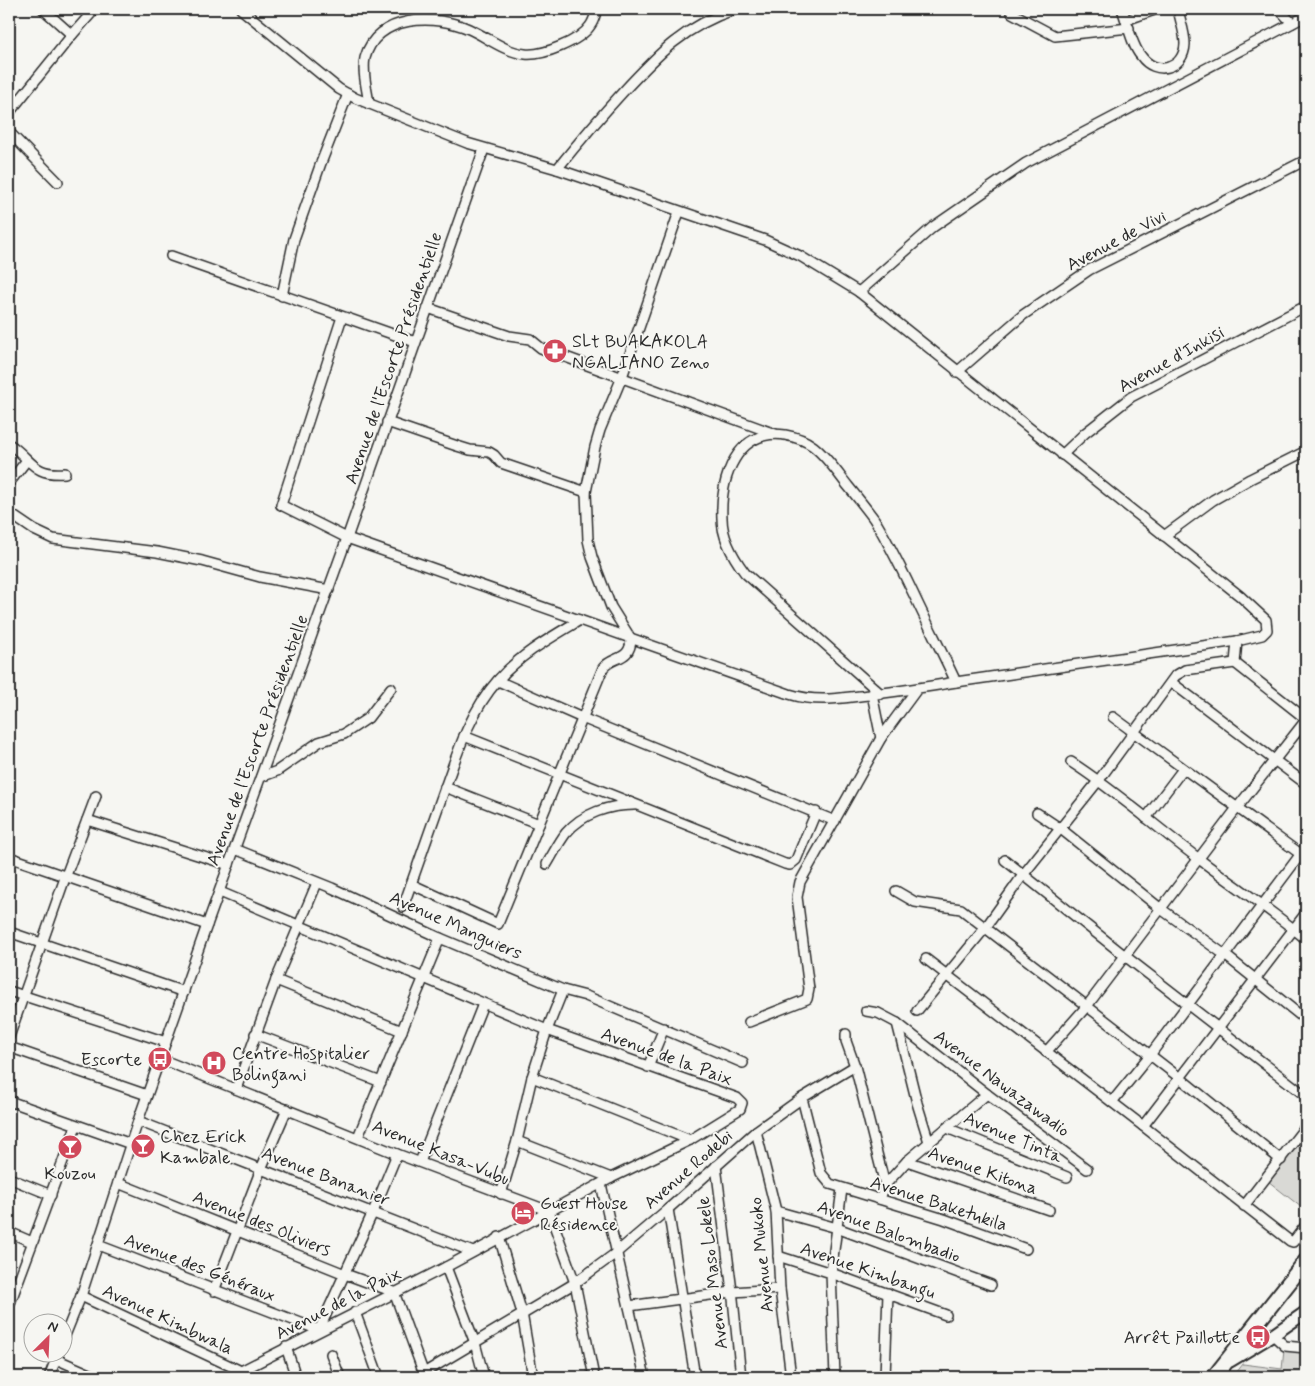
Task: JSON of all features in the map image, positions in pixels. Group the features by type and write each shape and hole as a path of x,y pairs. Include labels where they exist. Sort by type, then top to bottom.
{"main road":[{"path":"1214,1377 1306,1261"}],"street":[{"path":"43,9 72,35"},
{"path":"9,113 95,9"},
{"path":"242,9 339,89 369,104 484,149 557,168 783,248 823,269 859,292 1240,596 1266,620 1267,630 1262,635 1237,641 917,689 824,700 805,699 347,538 281,505 342,317"},
{"path":"369,104 364,76 365,58 370,46 380,33 394,25 406,21 430,20 450,22 469,29 511,50 525,54 538,53 558,47 581,35 590,28 597,9"},
{"path":"557,168 655,57 690,30 715,16 736,9"},
{"path":"1122,9 1139,55 1153,68 1174,65 1181,57 1185,44 1178,9"},
{"path":"1012,14 1055,36 1127,24 1157,9"},
{"path":"1279,9 1292,23"},
{"path":"859,292 940,221 1026,163 1306,16"},
{"path":"282,296 294,239 348,94"},
{"path":"9,132 58,182"},
{"name":"Avenue de l'Escorte Présidentielle","path":"72,1319 82,1296 138,1121 207,925 329,590 484,149"},
{"name":"Avenue de Vivi","path":"957,372 1023,315 1089,270 1306,160"},
{"path":"411,884 498,924 603,668 607,663 624,655 630,645 631,638 611,607 592,557 588,540 586,492 594,447 622,377 679,212"},
{"path":"171,256 415,342"},
{"name":"Avenue d'Inkisi","path":"1062,455 1085,433 1131,397 1306,306"},
{"path":"428,308 509,336 530,338 541,348 775,434 799,438 813,446 826,457 873,518 893,552 956,682"},
{"path":"387,422 457,446 489,452 501,462 586,492"},
{"path":"775,434 754,438 739,451 728,472 722,494 722,519 725,536 735,559 745,573 877,694 881,738"},
{"path":"9,444 39,470 47,473 65,473"},
{"path":"1164,536 1213,500 1306,451"},
{"path":"9,483 27,460"},
{"path":"9,514 34,530 53,539 157,552 202,561 260,577 329,590"},
{"path":"403,907 445,787 464,736 475,713 498,681 524,655 580,620"},
{"path":"1236,663 1237,641"},
{"path":"917,1011 986,927 1023,875 1099,780 1180,671 1236,663 1306,719 1087,1006 1046,1052"},
{"path":"498,681 582,718 835,821"},
{"path":"1171,682 1306,784"},
{"path":"261,777 277,771 319,742 344,734 368,718 391,688"},
{"path":"749,1022 807,999 809,989 797,889 881,738 917,689"},
{"path":"1112,1102 1304,853 1237,808 1113,717"},
{"path":"464,736 790,865 796,860 816,812"},
{"path":"1071,762 1099,780 1199,859 1264,905 1306,939"},
{"path":"1146,818 1183,769"},
{"path":"445,787 538,824"},
{"path":"9,1037 96,796"},
{"path":"547,864 568,832 588,816 612,807 639,805"},
{"path":"1037,813 1061,829 1161,909 1225,954 1306,1020"},
{"path":"87,820 230,865"},
{"name":"Avenue Manguiers","path":"235,849 563,990 586,996 743,1063"},
{"path":"9,857 65,878 207,925"},
{"path":"1005,860 1125,956 1306,1096"},
{"path":"236,1089 276,980 317,883"},
{"path":"896,891 915,902 961,909 1150,1054 1281,1160"},
{"name":"Avenue de la Paix","path":"220,892 547,1030 737,1098 742,1103 740,1108 690,1140 611,1178 446,1267 286,1347 243,1374"},
{"path":"1143,1126 1306,914"},
{"path":"9,932 184,992"},
{"path":"358,1137 440,938"},
{"path":"926,959 1291,1242 1306,1225"},
{"path":"276,980 402,1031"},
{"path":"500,1194 517,1141 532,1077 547,1030 563,990"},
{"path":"9,991 166,1042"},
{"path":"420,1162 483,1004"},
{"name":"Avenue Nawazawadio","path":"866,1011 878,1013 897,1023 987,1094 1087,1168"},
{"path":"897,1023 929,1142"},
{"path":"648,1067 664,1028"},
{"path":"255,1034 381,1082"},
{"path":"846,1034 846,1041 855,1066 885,1186"},
{"path":"9,1047 147,1096"},
{"name":"Avenue Kasa-Vubu","path":"161,1059 397,1154 549,1211"},
{"name":"Avenue Rodebi","path":"422,1376 522,1313 575,1283 668,1209 756,1131 802,1098 855,1066"},
{"path":"532,1077 690,1140"},
{"path":"880,1199 885,1186 908,1161 987,1094"},
{"path":"802,1098 821,1173 830,1184 842,1189 831,1273 834,1377"},
{"path":"9,1102 131,1144"},
{"path":"214,1290 286,1109"},
{"name":"Avenue Bananier","path":"138,1121 473,1252"},
{"path":"9,1306 76,1126"},
{"path":"1244,1206 1306,1126"},
{"name":"Avenue Tinta","path":"947,1128 1067,1177"},
{"name":"Avenue Mukoko","path":"756,1131 776,1211 780,1289 791,1377"},
{"path":"517,1141 611,1178"},
{"path":"319,1330 373,1212 397,1154"},
{"name":"Avenue Kitona","path":"908,1161 1049,1210"},
{"name":"Avenue Maso Lokele","path":"716,1166 741,1377"},
{"path":"9,1178 51,1195"},
{"name":"Avenue des Oliviers","path":"118,1183 394,1292"},
{"path":"601,1184 645,1377"},
{"name":"Avenue Baketukila","path":"842,1189 944,1219 1026,1249"},
{"path":"668,1209 695,1377"},
{"path":"549,1211 575,1283 594,1377"},
{"name":"Avenue Balombadio","path":"776,1211 837,1228 991,1285"},
{"path":"9,1232 32,1242"},
{"path":"499,1237 522,1313 533,1377"},
{"name":"Avenue des Généraux","path":"98,1245 319,1330"},
{"name":"Avenue Kimbangu","path":"778,1256 946,1314"},
{"path":"446,1267 475,1343 484,1377"},
{"path":"629,1306 732,1292 780,1289"},
{"path":"394,1292 422,1376"},
{"path":"885,1377 888,1293"},
{"name":"Avenue Kimbwala","path":"82,1296 243,1374"},
{"path":"355,1312 379,1377"},
{"path":"1224,1364 1273,1335 1306,1312"},
{"path":"1251,1330 1261,1342"},
{"path":"1273,1335 1285,1346 1306,1348"},
{"path":"286,1347 296,1377"},
{"path":"331,1354 340,1377"},
{"path":"49,1377 54,1364"},
{"path":"72,1364 97,1377"}],"shaded area":[{"path":"1306,1132 1306,1211 1268,1181"},
{"path":"1284,1350 1306,1353 1306,1377 1233,1377 1243,1364 1282,1369"}],"place":[{"name":"SLt BUAKAKOLA NGALIANO Zeno","path":"555,351"},
{"name":"Escorte","path":"160,1059"},
{"name":"Centre Hospitalier Bolingani","path":"214,1063"},
{"name":"Chez Erick Kambale","path":"143,1146"},
{"name":"Kouzou","path":"70,1147"},
{"name":"Guest House Résidence","path":"523,1213"},
{"name":"Arrêt Paillotte","path":"1258,1337"}]}
